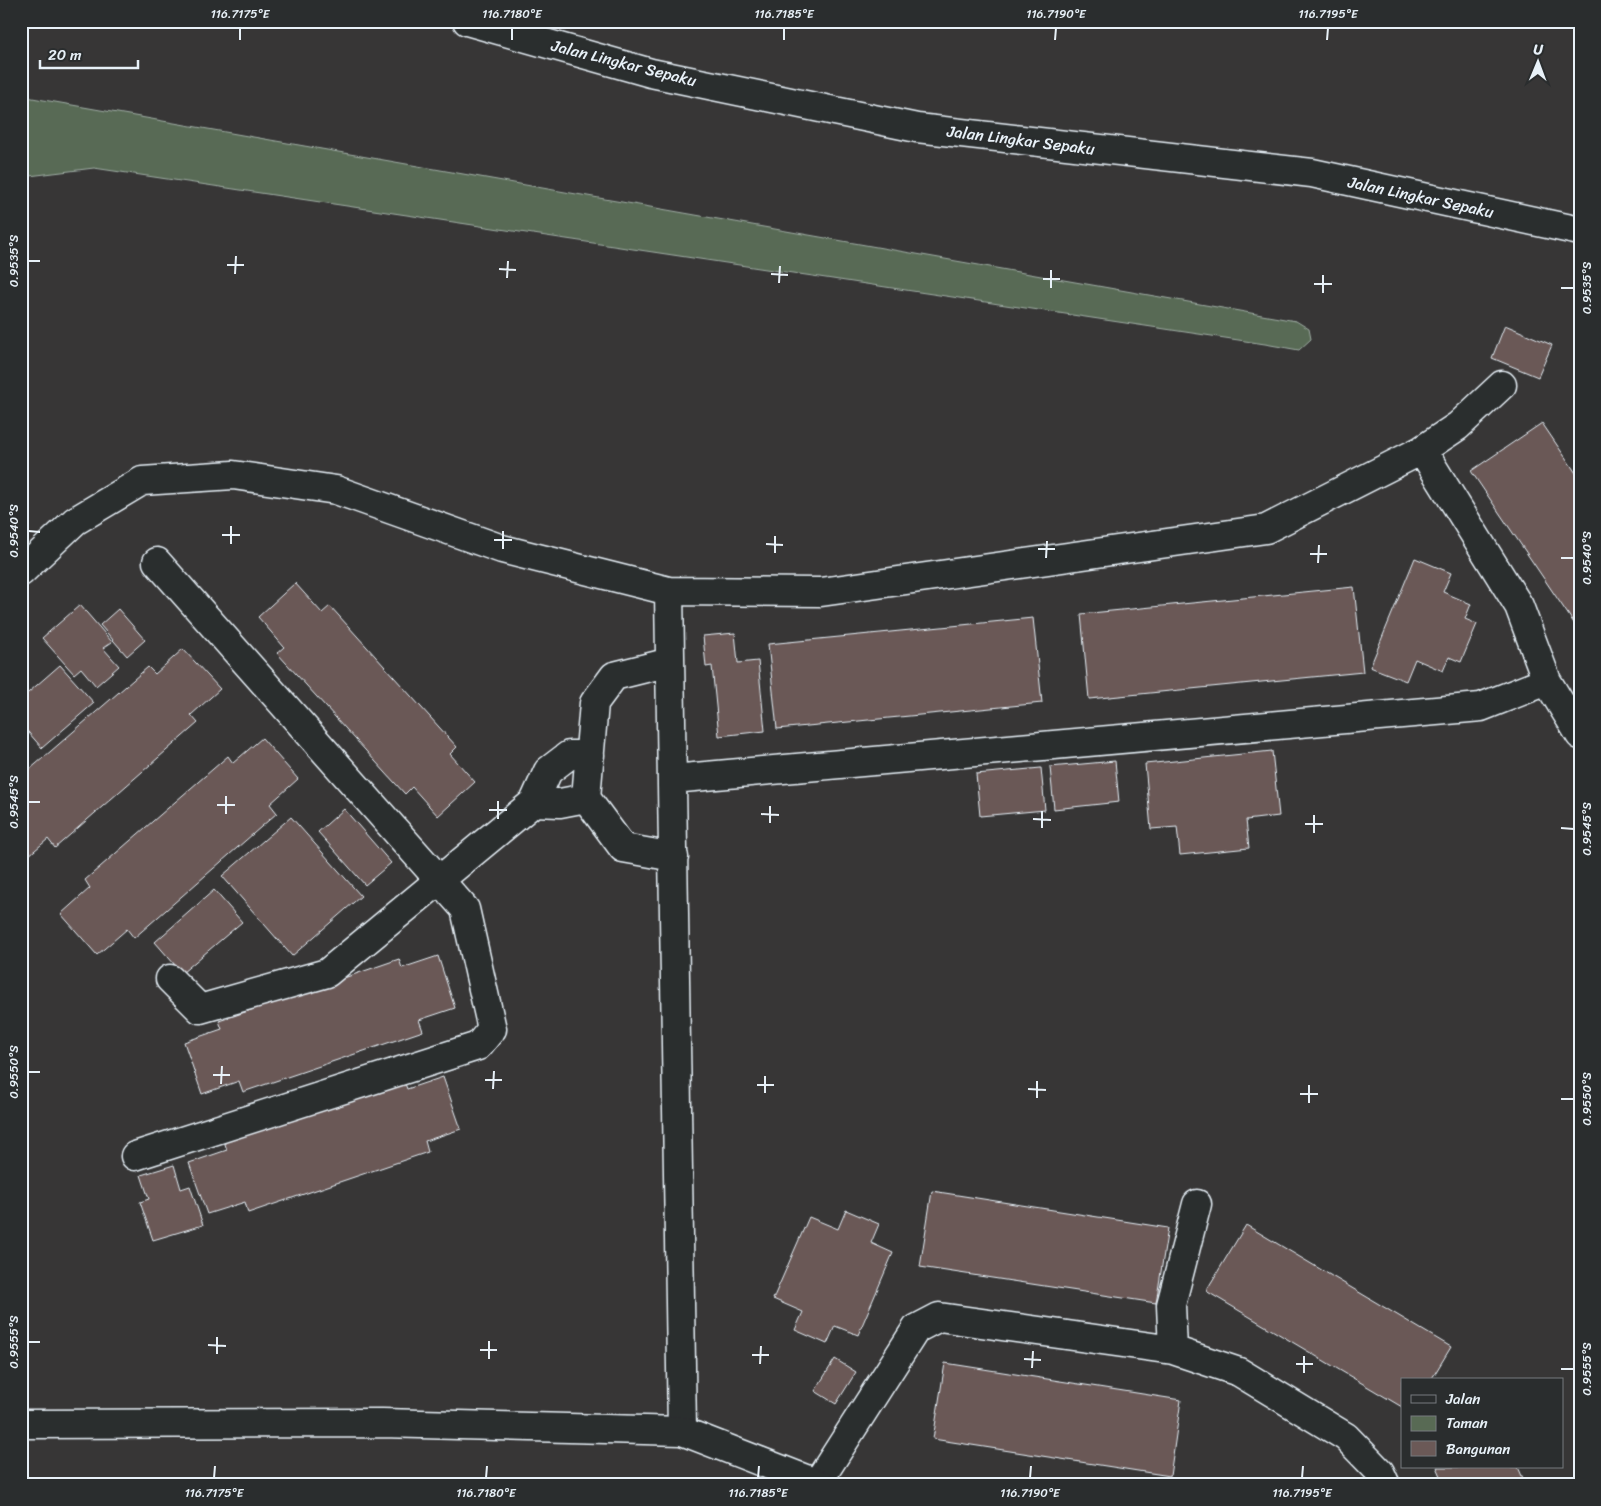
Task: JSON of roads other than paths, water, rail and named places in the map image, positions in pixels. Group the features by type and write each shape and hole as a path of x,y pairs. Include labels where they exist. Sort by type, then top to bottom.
{"street":[{"name":"Jalan Lingkar Sepaku","path":"467,21 651,73 917,128 1312,174 1580,231"},
{"path":"21,572 75,522 142,481 233,474 336,490 502,550 670,591 821,592 1266,529 1422,450 1458,426 1502,385"},
{"path":"1422,450 1519,606 1547,681 1580,735"},
{"path":"135,1156 478,1046 492,1029 465,909 157,562"},
{"path":"670,591 682,1431"},
{"path":"670,662 614,676 594,704 586,798 623,848 674,857"},
{"path":"672,779 1481,707 1547,681"},
{"path":"170,979 200,1009 327,973 534,802 548,771 569,755 590,755"},
{"path":"534,802 560,803 586,798"},
{"path":"1173,1350 1171,1305 1197,1204"},
{"path":"21,1424 382,1423 682,1431 820,1484 916,1330 938,1317 1173,1350 1239,1372 1346,1438 1380,1472 1386,1485"}]}
